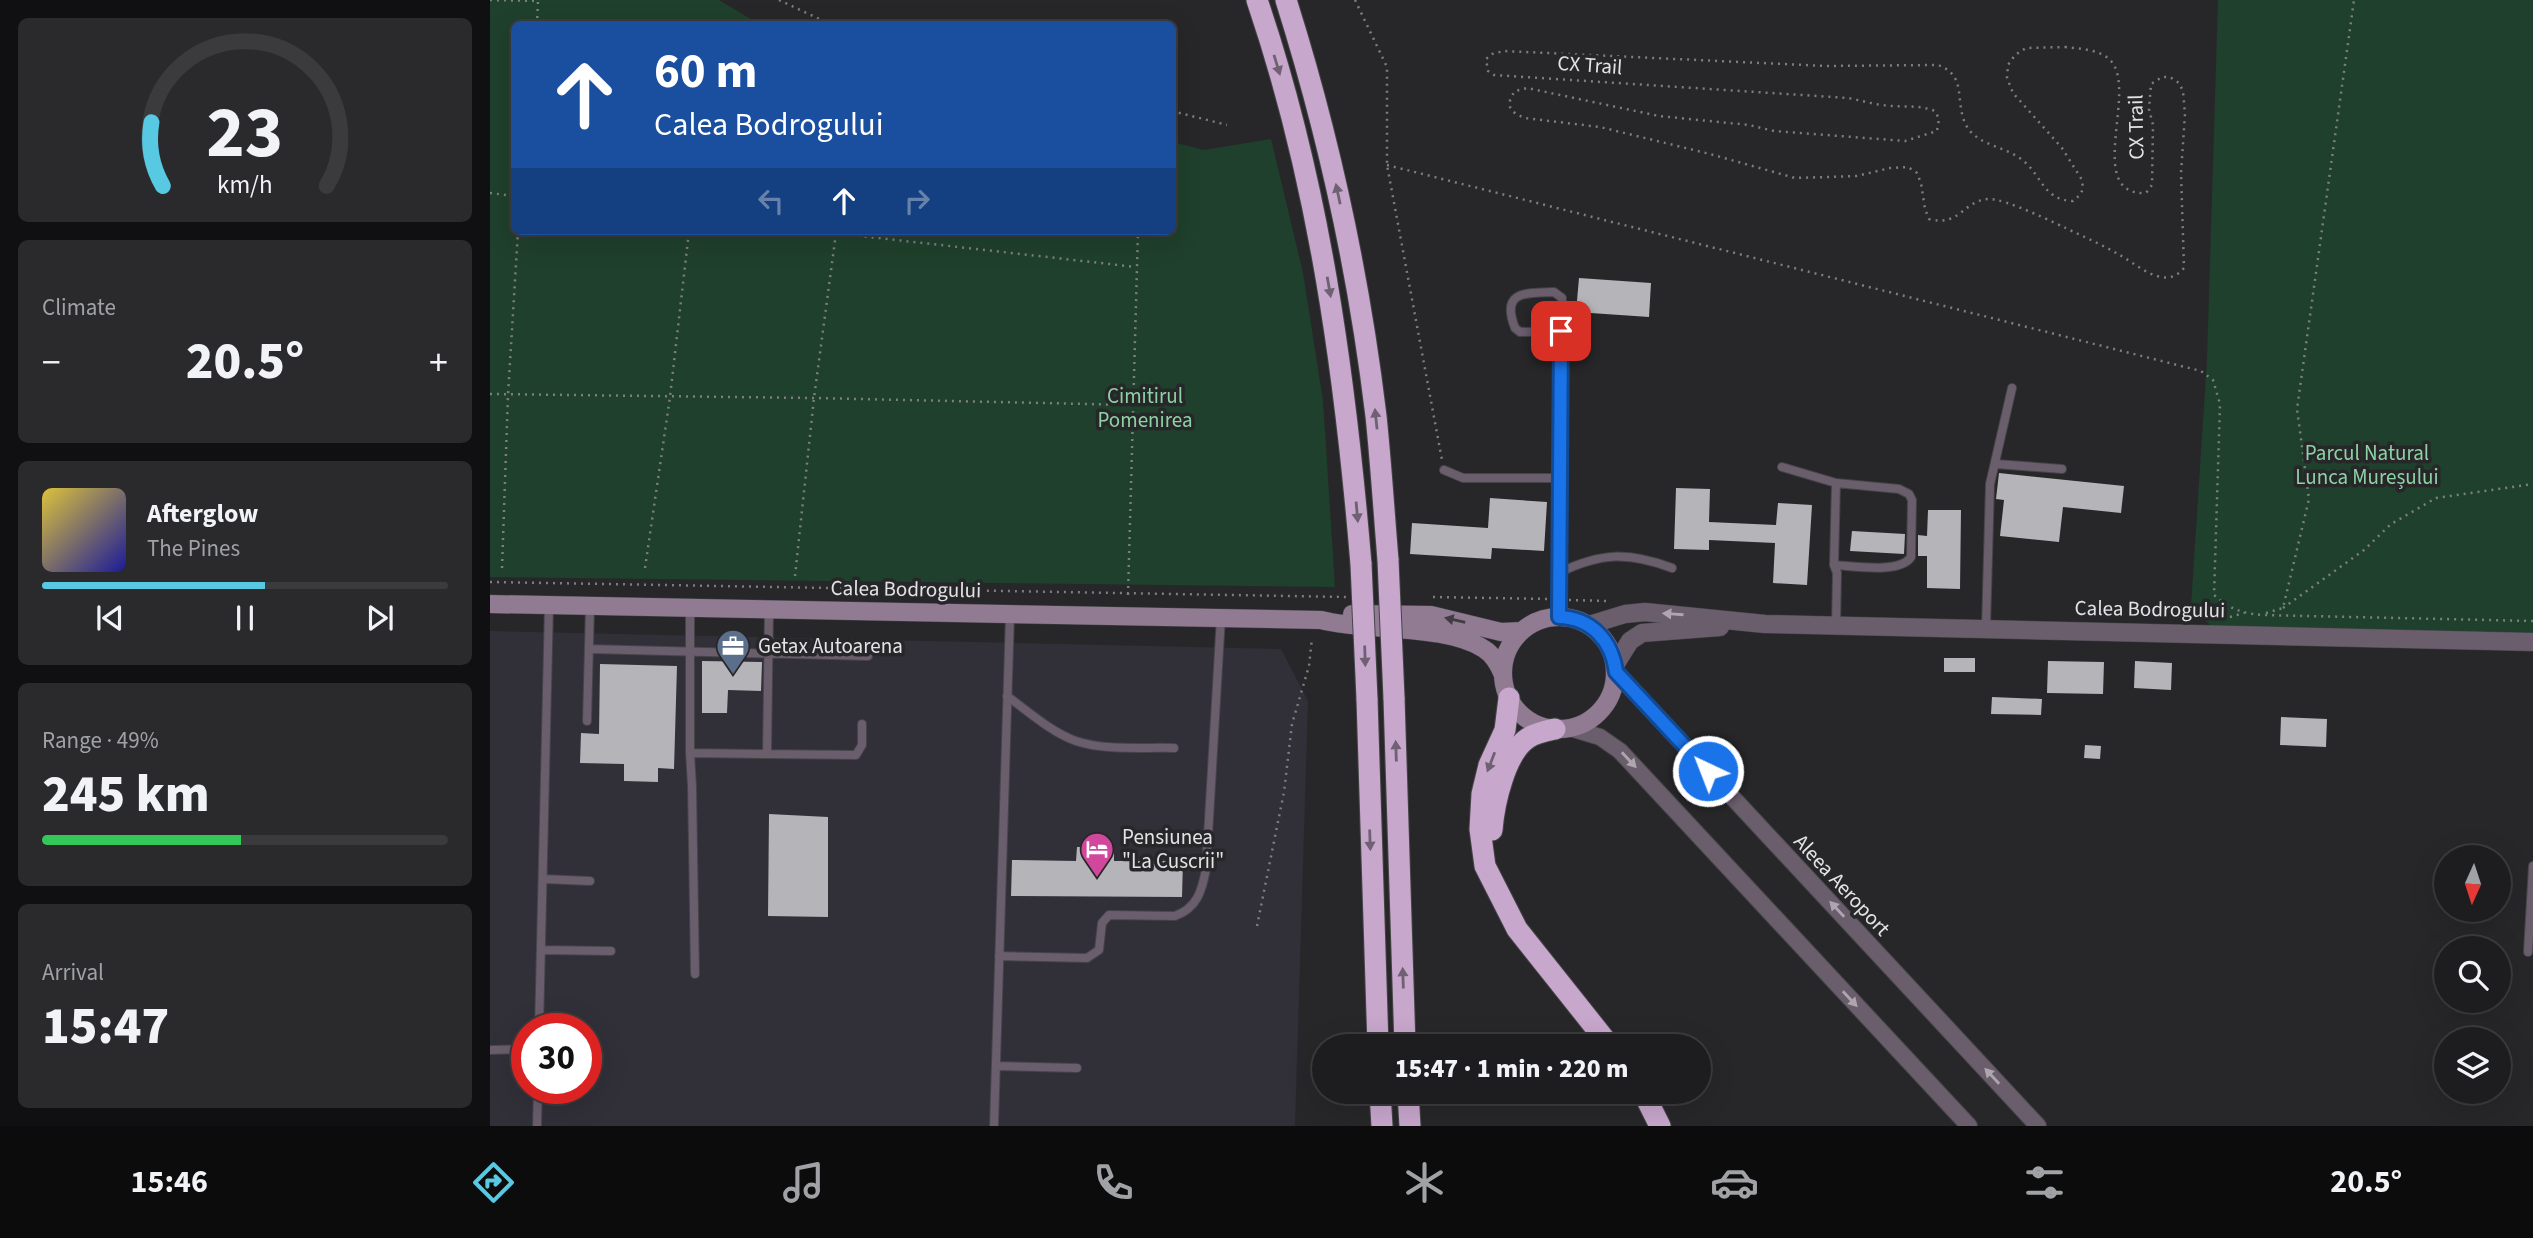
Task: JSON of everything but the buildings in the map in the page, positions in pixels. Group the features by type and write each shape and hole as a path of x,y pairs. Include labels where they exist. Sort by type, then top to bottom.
{"highway":[{"path":"1257,0 1295,129 1327,279 1348,420 1361,564 1378,1034"},
{"path":"1286,0 1322,124 1355,277 1376,418 1388,560 1405,1034"},
{"path":"1509,698 1505,730 1484,780 1479,829 1485,866 1517,929 1600,1034"},
{"path":"1501,898 1492,843 1497,796 1510,763 1523,742 1536,734 1563,728"},
{"path":"1381,1104 1382,1126"},
{"path":"1409,1104 1410,1126"},
{"path":"1649,1104 1660,1126"}],"main road":[{"name":"Calea Bodrogului","path":"490,604 1317,620 1465,641 1486,650 1492,656 1503,675 1509,698"},
{"path":"1558,608 1589,625 1607,643 1616,669"},
{"name":"Calea Bodrogului","path":"1317,620 1347,614 1413,614 1453,619 1501,632 1522,631 1558,608"},
{"path":"1503,675 1509,648 1522,631"},
{"name":"Calea Bodrogului","path":"1563,728 1589,720 1604,708 1613,691 1616,669"},
{"path":"1509,698 1531,721 1563,728"}],"street":[{"name":"Calea Bodrogului","path":"1589,625 1625,614 1645,612 1765,624 2533,642"},
{"name":"Calea Bodrogului","path":"1616,669 1630,641 1642,633 1765,624"},
{"name":"Aleea Aeroport","path":"1616,669 2038,1126"},
{"path":"1563,728 1592,733 1620,751 1969,1126"}],"lane":[{"path":"1558,608 1562,298 1560,294 1553,292 1521,293 1515,296 1512,303 1513,323 1520,332 1561,331"},
{"path":"1986,628 1990,484 2012,388"},
{"path":"1996,464 2062,469"},
{"path":"1782,467 1836,482 1899,489 1909,494 1912,499 1911,557 1907,564 1896,568 1834,565"},
{"path":"1444,470 1463,478 1559,478"},
{"path":"1836,482 1836,625"},
{"path":"1559,573 1596,557 1622,555 1647,558 1672,568"},
{"path":"539,1013 549,605"},
{"path":"587,721 590,606"},
{"path":"690,608 695,974"},
{"path":"767,754 769,609"},
{"path":"994,1126 1010,613"},
{"path":"999,956 1087,958 1099,950 1102,923 1110,915 1175,916 1184,913 1198,900 1206,869 1221,618"},
{"path":"589,649 868,656"},
{"path":"1007,696 1059,733 1077,741 1094,745 1174,748"},
{"path":"690,753 856,755 862,745 862,724"},
{"path":"2528,952 2533,866"},
{"path":"543,879 590,881"},
{"path":"541,950 611,951"},
{"path":"490,1050 511,1049"},
{"path":"996,1066 1077,1068"},
{"path":"537,1126 538,1104"}],"path":[{"path":"490,0 538,0 537,21"},
{"path":"779,0 824,21"},
{"path":"1355,0 1387,67 1387,165 1444,470"},
{"path":"2283,608 2309,499 2297,409 2354,0"},
{"name":"CX Trail","path":"2065,47 2099,52 2110,60 2118,72 2120,84 2115,164 2126,190 2147,193 2152,185 2153,125 2149,109 2151,84 2162,77 2170,77 2179,83 2183,91 2185,114 2181,197 2185,268 2174,277 2154,275 2120,254 2004,202 1988,199 1974,204 1952,219 1941,222 1929,219 1924,209 1922,183 1917,173 1908,167 1890,168 1857,176 1795,178 1600,127 1525,118 1514,114 1509,100 1515,91 1527,88 1693,121 1905,141 1937,131 1939,119 1935,111 1925,107 1880,105 1848,98 1494,75 1488,71 1486,59 1492,54 1504,51 1826,66 1938,65 1948,69 1958,84 1966,127 1973,134 2021,159 2052,195 2062,201 2073,201 2083,189 2082,180 2062,148 2013,93 2007,78 2008,65 2015,55 2026,48 2065,47"},
{"path":"1176,112 1227,125"},
{"path":"1387,165 2201,371 2213,380 2220,404 2214,595 2230,608 2262,615 2533,621"},
{"path":"490,193 511,196"},
{"path":"502,568 508,395 518,235"},
{"path":"645,568 670,397 689,235"},
{"path":"795,576 814,398 836,235"},
{"path":"854,235 1138,267"},
{"path":"1128,615 1139,235"},
{"path":"490,394 1133,405"},
{"path":"2262,615 2283,608 2343,566 2391,524 2436,498 2533,484"},
{"path":"490,582 1349,597"},
{"path":"1427,597 1558,608"},
{"path":"1569,600 1593,600"},
{"path":"1257,926 1284,792 1293,724 1309,666 1317,620"}],"shaded area":[{"path":"490,631 1281,649 1308,701 1295,1126 490,1126"}],"green space":[{"name":"Cimitirul Pomenirea","path":"490,0 719,0 754,21 511,21 511,235 1176,235 1176,143 1204,150 1271,139 1303,273 1323,401 1335,587 490,577"},
{"name":"Parcul Natural Lunca Mureșului","path":"2218,0 2533,0 2533,640 2218,633 2191,606 2207,360"}],"place":[{"name":"Getax Autoarena","path":"733,676"},
{"name":"Pensiunea \"La Cuscrii\"","path":"1097,879"}],"route":[{"path":"1561,331 1559,617 1584,622 1601,635 1612,652 1616,672 1708,771"}]}
